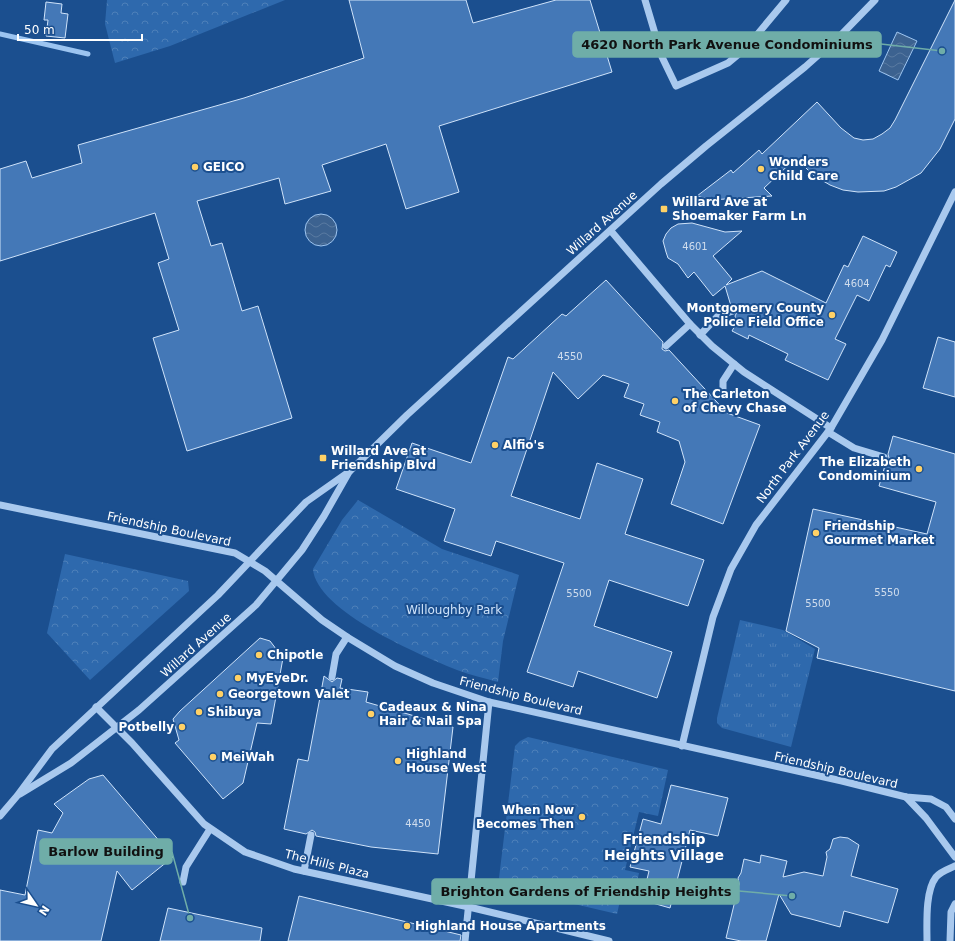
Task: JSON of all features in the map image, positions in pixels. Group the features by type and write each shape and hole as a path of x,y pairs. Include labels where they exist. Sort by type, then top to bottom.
{"street":[{"path":"646,0 662,57 676,86 728,63 746,48 786,0"},
{"name":"Willard Avenue","path":"0,816 17,796 52,748 218,596 306,502 350,471 407,415 610,231 706,146 810,63 875,0"},
{"name":"North Park Avenue","path":"682,746 713,616 731,569 756,524 829,430 882,340 955,192"},
{"path":"610,231 700,335 734,364 854,448 884,457"},
{"path":"700,335 718,316 733,311"},
{"path":"666,346 690,324"},
{"path":"723,395 723,381 734,364"},
{"name":"Willard Avenue","path":"17,796 71,763 115,729 146,704 256,605 302,550 350,471"},
{"name":"Friendship Boulevard","path":"0,505 225,550 251,561 277,581 322,620 346,637 414,675 489,702 842,781 906,798 931,799 946,807 955,818"},
{"path":"332,677 336,654 346,637"},
{"path":"465,941 489,702"},
{"name":"The Hills Plaza","path":"96,708 115,729 132,743 204,824 245,852 304,871 469,907 609,941"},
{"name":"Friendship Boulevard","path":"906,798 926,818 955,857"},
{"path":"183,882 186,867 210,828"},
{"path":"304,871 311,835"},
{"path":"927,941 929,894 932,884 941,872 955,866"},
{"path":"950,941 951,912 955,904"}],"green space":[{"path":"107,0 285,0 170,46 115,63 105,24"},
{"name":"Willoughby Park","path":"358,500 442,549 519,575 503,641 498,682 457,670 420,654 373,630 351,616 332,601 319,585 313,569 342,520"},
{"path":"65,554 188,581 189,591 90,680 47,633"},
{"path":"740,620 783,630 815,649 791,747 722,728 717,723"},
{"path":"528,737 668,770 658,816 639,812 625,870 639,873 634,895 622,892 617,914 506,888 499,878 515,746 520,741"}],"water":[{"path":"897,32 917,41 898,80 879,71"},
{"path":"318,214 324,214 334,221 337,230 336,236 330,243 324,246 318,246 308,239 305,233 305,227 312,217"}],"building":[{"name":"GEICO","path":"349,0 466,0 473,23 556,0 590,0 612,72 439,126 459,192 406,209 386,144 322,165 331,191 285,204 279,178 197,201 211,246 222,243 242,311 258,306 292,418 187,451 153,338 179,330 158,263 169,259 155,213 0,261 0,169 26,161 32,178 82,163 78,145 244,98 364,58"},
{"path":"955,0 955,119 940,149 921,173 896,187 884,191 858,192 843,190 830,185 813,175 796,158 764,188 772,196 710,200 697,196 731,170 733,173 759,150 762,154 817,102 841,128 854,138 863,140 873,139 890,128"},
{"path":"46,2 62,4 61,13 68,14 65,38 46,36 48,20 44,20"},
{"path":"692,223 725,232 742,231 713,256 732,279 726,285 762,271 826,303 844,265 848,267 863,236 897,252 890,267 886,265 869,301 857,295 835,339 846,344 828,380 785,360 788,354 749,335 748,339 732,331 737,322 735,316 738,310 736,307 731,306 725,286 713,296 694,272 688,278 678,264 668,258 663,241 666,234 671,228 678,224"},
{"path":"606,280 663,342 662,349 665,351 669,350 727,413 760,425 723,524 671,504 685,462 679,441 657,432 660,422 640,415 644,404 624,397 629,384 603,375 578,399 553,372 511,496 580,519 597,463 643,479 625,534 704,560 688,606 609,580 594,626 672,652 657,698 578,671 573,687 527,672 564,563 496,541 491,556 444,541 455,509 396,489 412,443 471,463 508,357 513,359 562,314 566,316"},
{"path":"938,337 955,342 955,397 923,388"},
{"path":"893,436 955,454 955,691 817,658 819,648 786,631 813,509 927,534 936,502 879,486 886,462 889,458 888,454"},
{"path":"260,638 270,641 283,658 271,724 257,723 243,783 223,799 175,743 179,740 173,719"},
{"name":"Highland House West","path":"324,676 332,682 337,678 342,679 340,688 368,692 366,702 453,727 438,854 371,847 316,836 315,832 312,830 306,834 284,829 298,759 308,761"},
{"path":"103,775 173,857 132,890 117,871 101,941 0,941 0,890 25,895 38,830 52,833 63,813 54,804 89,779"},
{"path":"671,785 728,798 718,836 690,830 670,908 642,900 649,871 630,867 643,819 661,824"},
{"path":"840,837 848,838 859,845 851,876 898,889 888,923 844,911 840,927 791,914 779,894 766,941 741,941 726,938 739,884 738,878 741,873 744,859 760,863 761,855 787,861 783,877 804,872 823,876 827,857 826,852 830,849 833,839"},
{"path":"299,896 461,935 460,941 288,941"},
{"path":"168,908 262,928 260,941 160,941"}],"waterway":[{"path":"0,34 88,54"}],"place":[{"name":"4620 North Park Avenue Condominiums","path":"942,51"},
{"name":"GEICO","path":"195,167"},
{"name":"Wonders Child Care","path":"761,169"},
{"name":"Willard Ave at Shoemaker Farm Ln","path":"664,209"},
{"name":"Montgomery County Police Field Office","path":"832,315"},
{"name":"The Carleton of Chevy Chase","path":"675,401"},
{"name":"Alfio's","path":"495,445"},
{"name":"Willard Ave at Friendship Blvd","path":"323,458"},
{"name":"The Elizabeth Condominium","path":"919,469"},
{"name":"Friendship Gourmet Market","path":"816,533"},
{"name":"Chipotle","path":"259,655"},
{"name":"MyEyeDr.","path":"238,678"},
{"name":"Georgetown Valet","path":"220,694"},
{"name":"Shibuya","path":"199,712"},
{"name":"Cadeaux & Nina Hair & Nail Spa","path":"371,714"},
{"name":"Potbelly","path":"182,727"},
{"name":"MeiWah","path":"213,757"},
{"name":"Highland House West","path":"398,761"},
{"name":"When Now Becomes Then","path":"582,817"},
{"name":"Brighton Gardens of Friendship Heights","path":"792,896"},
{"name":"Barlow Building","path":"190,918"},
{"name":"Highland House Apartments","path":"407,926"}],"district":[{"name":"Friendship Heights Village","path":"664,848"}]}
